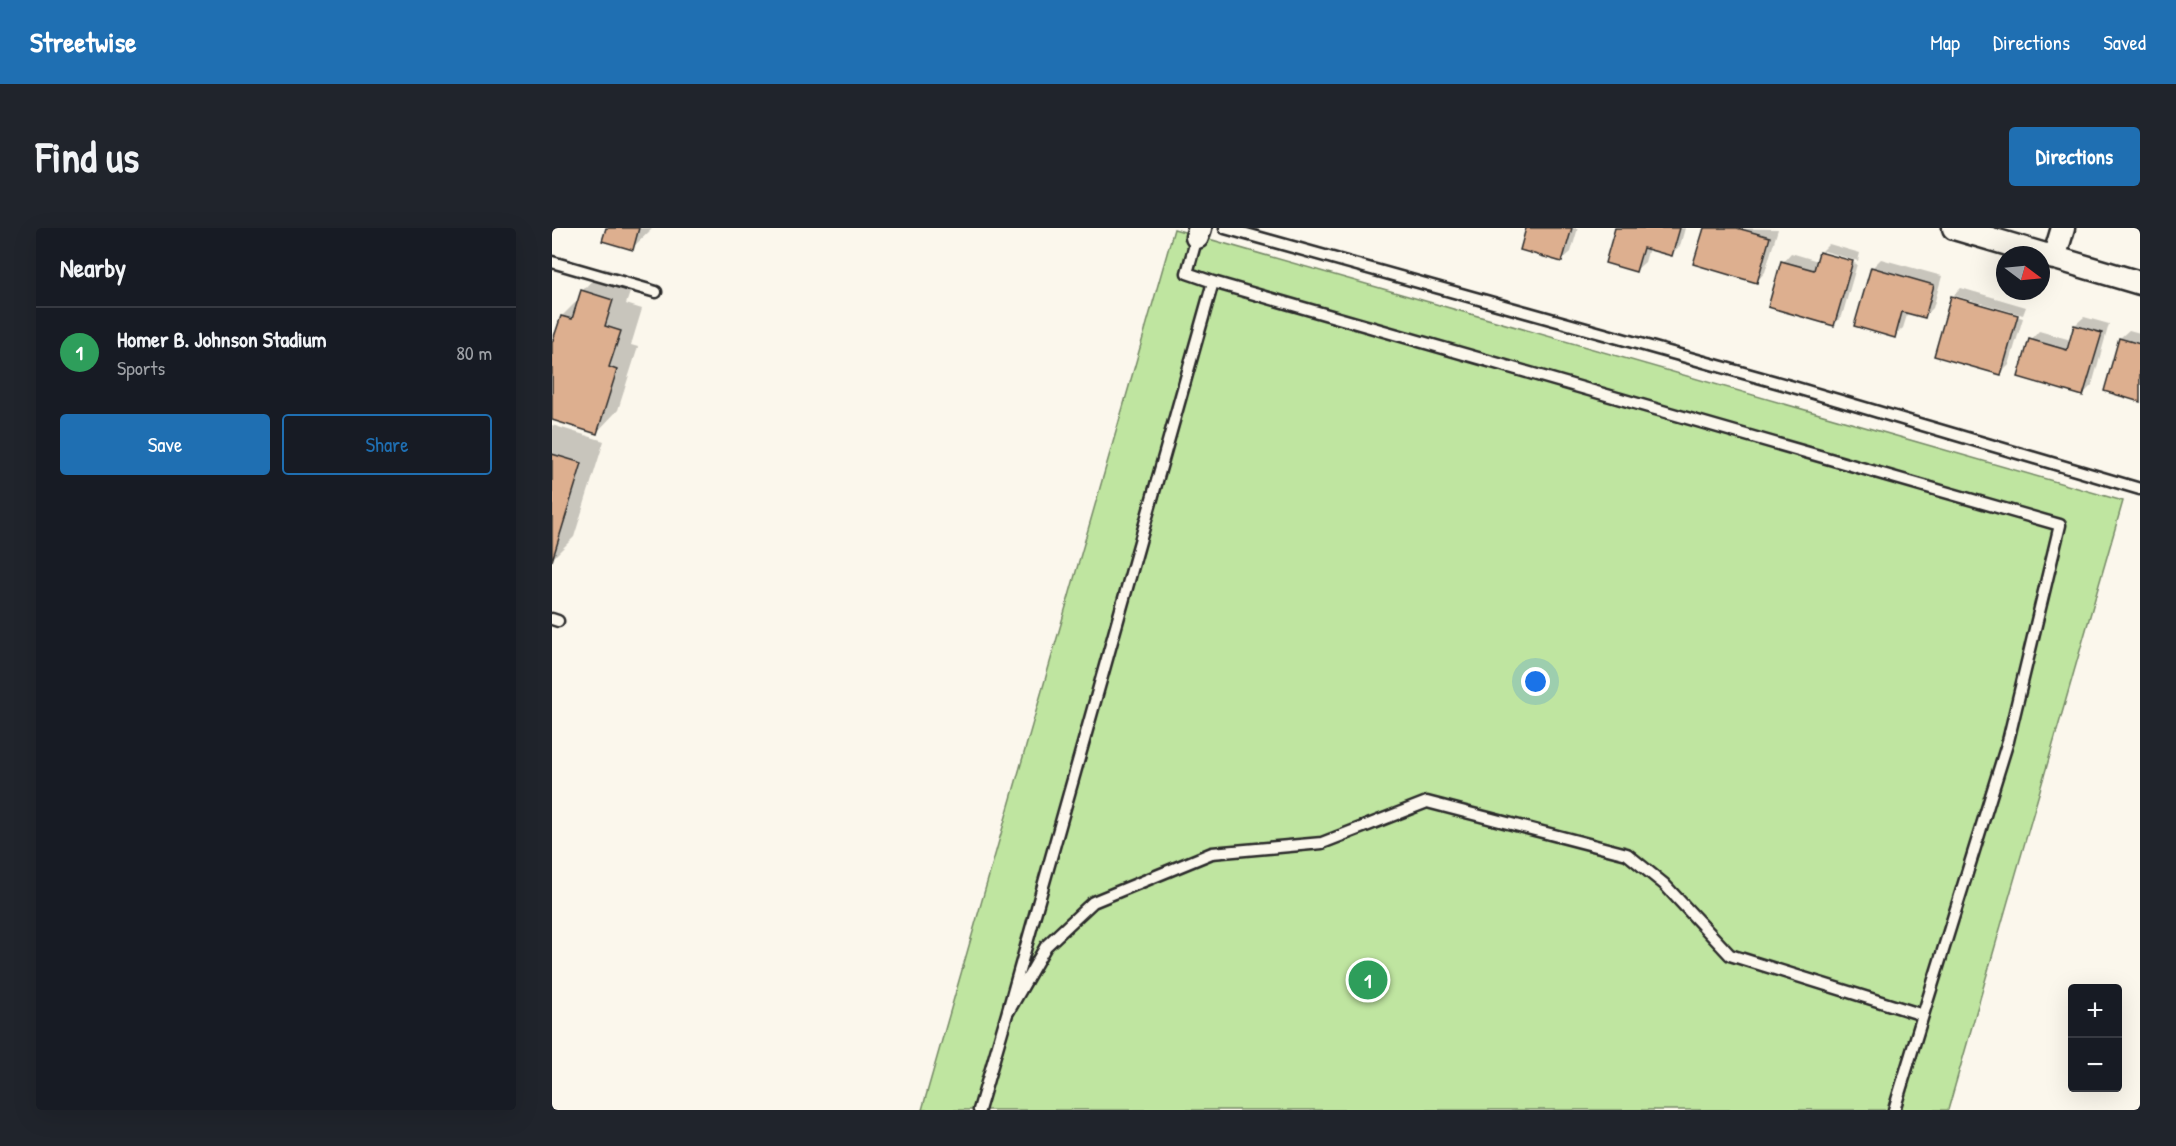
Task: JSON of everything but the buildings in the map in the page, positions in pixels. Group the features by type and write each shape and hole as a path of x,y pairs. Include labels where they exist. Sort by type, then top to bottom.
{"street":[{"path":"1954,228 2140,283"},
{"path":"2054,258 2062,228"}],"lane":[{"path":"1225,228 1790,386 2140,489"},
{"path":"1199,232 1186,273 2061,525 2008,741 1894,1110"},
{"path":"552,262 656,292"},
{"path":"979,1110 1213,282"},
{"path":"1007,1014 1046,946 1093,902 1212,854 1322,843 1427,802 1627,854 1664,884 1730,955 1923,1015"}],"green space":[{"path":"1174,229 2123,501 1948,1110 922,1110"}],"place":[{"name":"Homer B. Johnson Stadium","path":"1368,980"}]}
